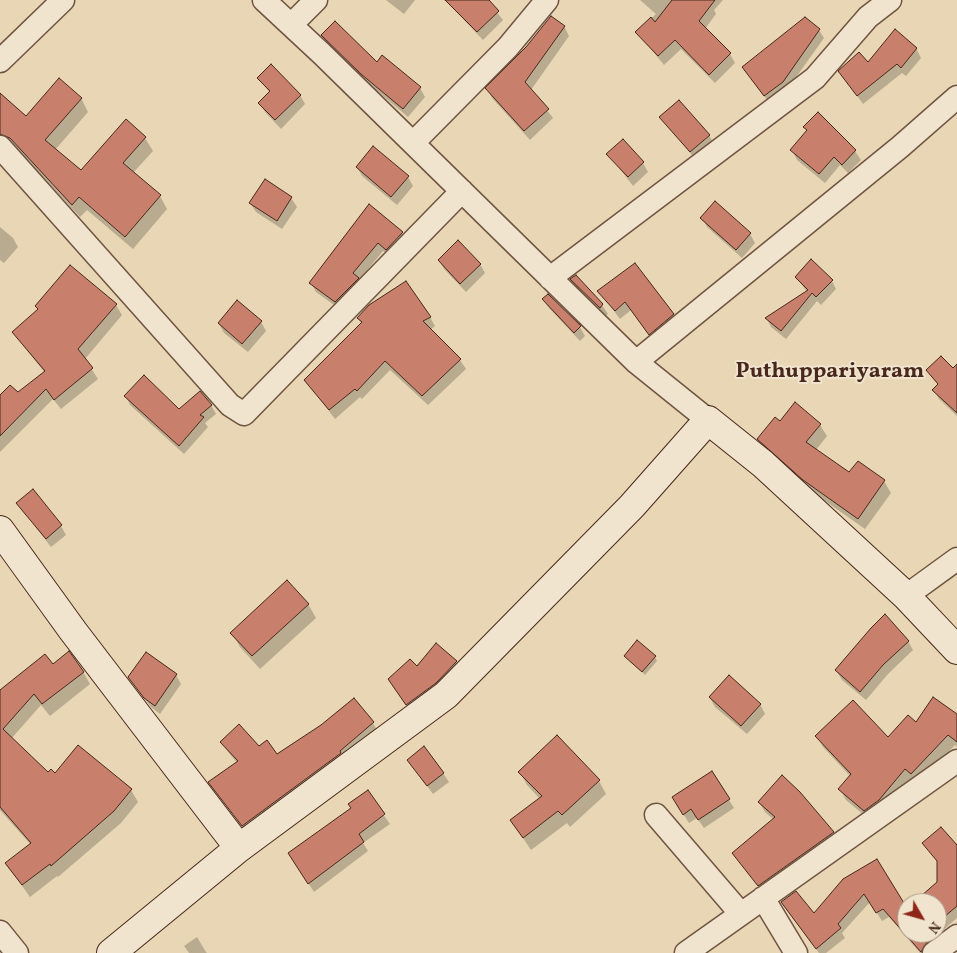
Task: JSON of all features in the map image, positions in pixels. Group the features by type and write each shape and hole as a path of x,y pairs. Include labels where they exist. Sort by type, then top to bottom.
{"street":[{"path":"0,62 64,0"},
{"path":"264,0 413,142 636,362 763,464 906,596 957,650"},
{"path":"292,26 316,0"},
{"path":"413,142 508,47 547,0"},
{"path":"550,278 815,78 868,17 890,0"},
{"path":"636,362 900,147 957,97"},
{"path":"0,147 230,405 244,414 462,191"},
{"path":"111,953 239,848 446,695 632,506 708,420"},
{"path":"0,530 73,631 239,848"},
{"path":"906,596 957,559"},
{"path":"686,953 957,761"},
{"path":"656,815 741,914"},
{"path":"763,898 796,953"},
{"path":"0,932 17,953"},
{"path":"934,953 957,936"}],"building":[{"path":"445,0 489,0 499,11 477,32"},
{"path":"672,0 715,0 699,21 731,53 709,75 675,40 658,56 635,32 651,17 655,22"},
{"path":"551,16 565,26 525,82 549,109 524,131 485,88 526,47"},
{"path":"805,17 820,29 783,82 764,96 742,67"},
{"path":"335,21 377,62 382,55 421,87 403,109 361,74 321,35"},
{"path":"895,29 917,48 901,68 897,64 857,96 838,71 859,52 868,62"},
{"path":"271,64 301,95 275,120 258,103 270,91 257,78"},
{"path":"59,78 82,98 45,140 81,170 126,119 146,137 123,163 161,195 125,237 79,197 72,205 10,138 0,134 0,93 26,116"},
{"path":"679,100 710,135 690,152 659,117"},
{"path":"818,112 856,150 842,165 834,157 819,174 790,150 807,130 803,127"},
{"path":"623,139 644,162 628,177 606,154"},
{"path":"373,146 409,176 391,197 356,167"},
{"path":"265,179 292,197 277,221 249,203"},
{"path":"715,201 751,233 736,250 700,218"},
{"path":"369,204 403,232 386,250 378,243 353,273 359,278 335,302 309,283"},
{"path":"458,240 481,264 460,284 438,260"},
{"path":"811,259 833,280 816,297 812,293 781,331 765,318 808,290 795,277"},
{"path":"635,263 674,314 649,335 625,302 615,311 597,291"},
{"path":"70,265 117,304 78,349 93,368 54,400 46,389 0,436 0,395 10,385 18,392 45,371 12,332 38,309 35,306"},
{"path":"576,275 603,304 600,308 570,279"},
{"path":"406,281 431,317 423,321 461,359 422,396 385,361 357,391 355,389 329,410 304,380 362,322 357,318 369,305"},
{"path":"548,294 581,326 574,333 542,299"},
{"path":"237,300 262,321 242,344 218,323"},
{"path":"941,356 953,368 957,364 957,413 932,390 938,384 926,370"},
{"path":"144,375 179,409 200,391 212,405 200,415 204,417 179,446 124,396"},
{"path":"795,402 821,424 806,442 849,472 858,461 885,480 858,519 803,480 757,439 775,417 780,421"},
{"path":"33,489 62,525 46,539 16,503"},
{"path":"287,580 309,604 252,656 230,633"},
{"path":"885,614 909,641 883,665 860,692 835,670"},
{"path":"637,640 656,656 642,672 624,656"},
{"path":"436,643 457,661 436,683 406,705 388,679 410,659 417,666"},
{"path":"69,651 84,672 42,704 34,694 3,729 48,772 51,769 55,773 78,745 132,789 114,811 51,866 50,864 22,885 5,863 31,843 0,807 0,690 45,654 53,664"},
{"path":"146,652 177,674 155,706 144,698 128,677"},
{"path":"729,675 761,704 741,726 709,697"},
{"path":"933,697 957,714 957,742 948,735 911,774 905,769 879,800 864,811 838,789 851,774 815,736 853,700 888,737 908,715 916,722"},
{"path":"354,698 374,722 340,751 341,753 242,826 208,782 238,761 220,742 239,724 259,746 267,740 277,754 321,725"},
{"path":"557,735 600,780 562,815 558,811 523,838 510,820 542,796 518,772"},
{"path":"424,746 444,773 427,786 407,760"},
{"path":"712,771 730,799 698,820 691,809 683,815 672,797"},
{"path":"782,775 800,792 834,832 758,886 732,853 775,817 758,802"},
{"path":"368,790 385,814 359,834 364,842 308,884 288,853 351,808 348,804"},
{"path":"941,827 957,845 957,906 947,914 947,893 924,893 937,882 937,861 922,843"},
{"path":"877,859 898,893 897,925 883,909 876,913 864,894 838,924 841,928 816,949 781,902 796,891 814,913 843,879"},
{"path":"913,943 926,943 921,952"}],"district":[{"name":"Puthuppariyaram","path":"830,373"}]}
